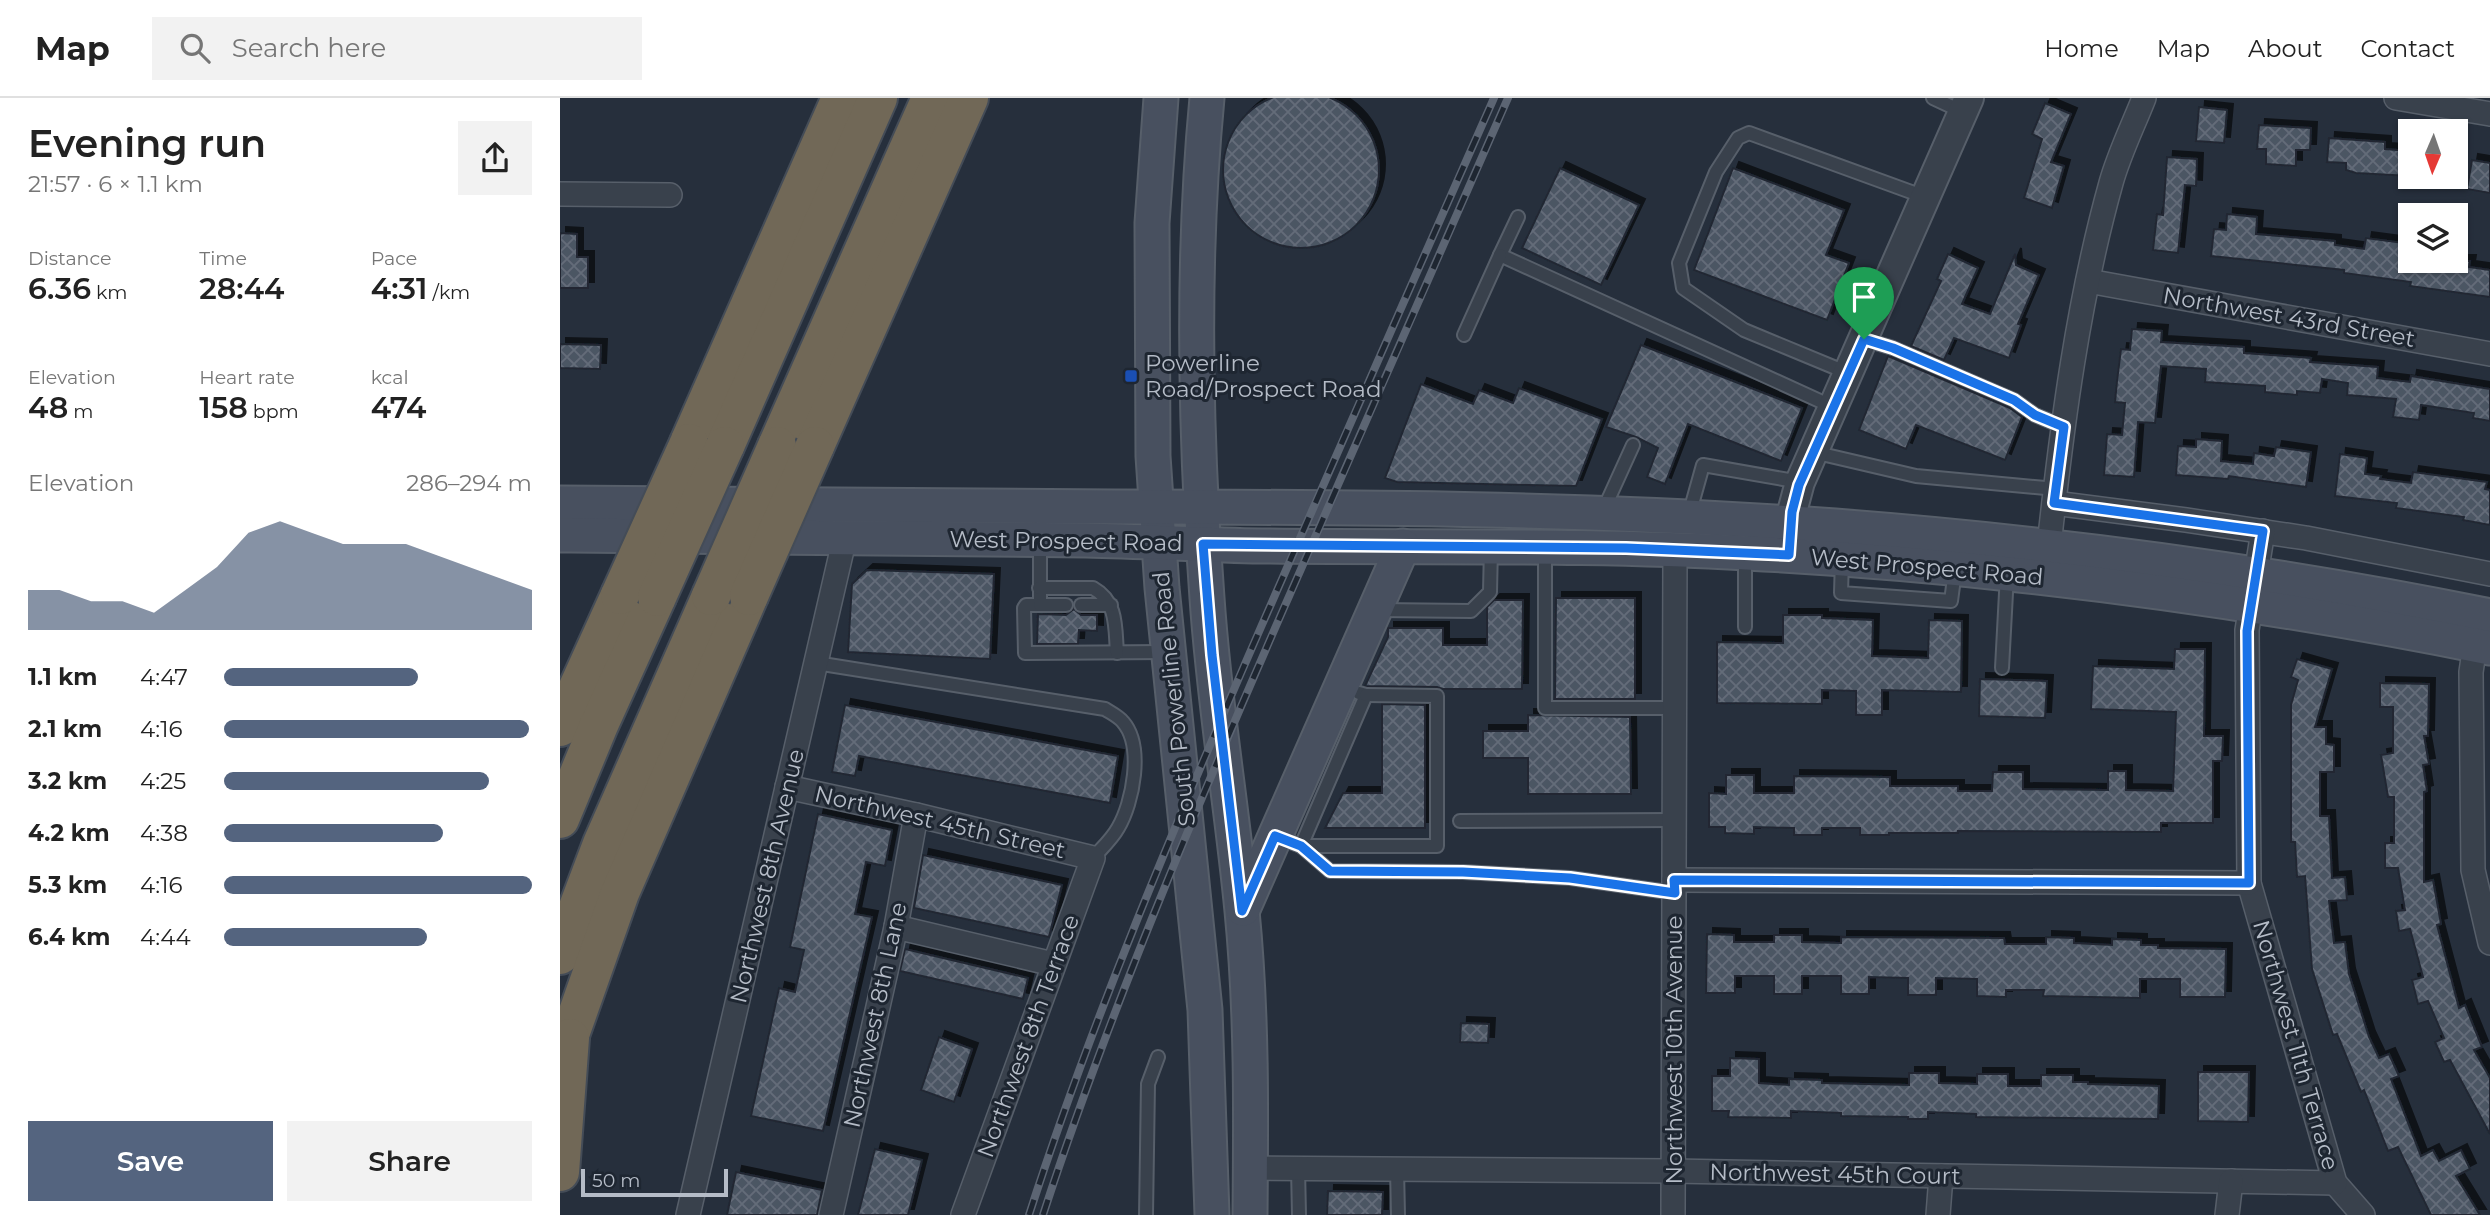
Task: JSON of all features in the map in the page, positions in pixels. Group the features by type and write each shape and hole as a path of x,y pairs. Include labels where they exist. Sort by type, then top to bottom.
{"highway":[{"path":"560,819 657,597 707,444 841,98"},
{"path":"560,685 620,594 707,444 878,98"},
{"path":"560,955 607,832 932,98"},
{"path":"560,1172 565,1048 620,893 969,98"},
{"path":"560,727 620,594"}],"main road":[{"name":"South Powerline Road","path":"1161,98 1154,184 1152,265 1153,456 1168,652 1205,1010 1212,1215"},
{"name":"South Powerline Road","path":"1206,98 1196,298 1201,507 1212,655 1242,911 1250,1031 1250,1215"},
{"name":"West Prospect Road","path":"560,503 1201,507 1689,519 1790,539 1842,558 2156,591 2252,589 2490,616"},
{"name":"West Prospect Road","path":"560,535 1545,547 1745,552 1790,539 2049,546 2252,589 2482,646"},
{"path":"1242,911 1288,841 1354,690 1375,610 1403,546"}],"street":[{"path":"2049,546 2064,427 2088,281 2111,181 2144,98"},
{"path":"2396,98 2426,100 2490,114"},
{"path":"1790,539 1800,482 1966,105"},
{"path":"560,194 670,195"},
{"name":"Northwest 43rd Street","path":"2088,281 2490,354"},
{"path":"2055,496 2263,531 2490,574"},
{"name":"Northwest 11th Terrace","path":"2263,531 2252,589 2247,641 2249,883 2335,1183 2363,1215"},
{"name":"Northwest 8th Avenue","path":"688,1215 845,537"},
{"name":"Northwest 10th Avenue","path":"1673,1215 1675,550"},
{"path":"2482,646 2471,672 2473,870 2490,943"},
{"name":"Northwest 45th Street","path":"787,787 1093,858"},
{"name":"Northwest 8th Lane","path":"831,1215 896,927 916,815"},
{"name":"Northwest 8th Terrace","path":"963,1215 1093,858"},
{"path":"1674,887 2249,883"},
{"path":"896,927 1053,964"},
{"name":"Northwest 45th Court","path":"1250,1168 1673,1171 2335,1183"},
{"path":"1938,1215 1941,1176"},
{"path":"2227,1215 2231,1181"}],"lane":[{"path":"1933,98 1966,105"},
{"path":"1849,373 1744,330 1683,288 1679,262 1716,172 1738,138 1749,133 1926,197"},
{"path":"1464,335 1518,217"},
{"path":"1500,255 1834,407"},
{"path":"1864,339 1893,348 2014,400 2035,415 2064,427"},
{"path":"1601,515 1633,445"},
{"path":"1813,452 1916,476 2055,496"},
{"path":"1689,519 1703,465 1800,482"},
{"path":"1040,540 1040,605"},
{"path":"1375,610 1471,611 1490,592 1491,547"},
{"path":"1545,547 1545,708 1673,708"},
{"path":"1745,552 1745,627"},
{"path":"2002,668 2007,574"},
{"path":"1040,588 1093,588 1101,592 1114,610 1117,653"},
{"path":"1066,605 1024,608 1025,653 1168,652"},
{"path":"1081,605 1111,605"},
{"path":"816,663 1105,709 1116,716 1125,724 1133,744 1135,769 1132,793 1118,830 1093,858"},
{"path":"1288,841 1437,846 1437,696 1354,690"},
{"path":"1460,821 1673,820"},
{"path":"1288,841 1330,871 1463,872 1674,887"},
{"path":"1146,1215 1148,1084 1158,1057"},
{"path":"1298,1168 1299,1215"},
{"path":"1397,1170 1398,1215"}],"building":[{"path":"1301,92 1331,98 1356,115 1373,140 1379,170 1373,200 1356,225 1331,242 1301,248 1271,242 1246,225 1229,200 1223,170 1229,140 1246,115 1271,98"},
{"path":"2045,103 2071,114 2051,162 2064,166 2052,208 2024,198 2042,139 2032,134"},
{"path":"2199,107 2227,110 2224,143 2196,141"},
{"path":"2259,125 2311,128 2310,150 2296,150 2296,166 2266,164 2266,149 2257,149"},
{"path":"2329,138 2385,142 2385,149 2398,150 2398,175 2356,173 2346,170 2346,163 2327,162"},
{"path":"2167,157 2197,159 2196,186 2185,185 2178,253 2153,250 2157,214 2163,215"},
{"path":"2472,160 2490,163 2490,193 2467,189"},
{"path":"1560,168 1639,205 1601,285 1522,248"},
{"path":"1733,168 1844,210 1826,255 1849,263 1827,320 1694,270"},
{"path":"2227,214 2257,217 2256,234 2335,241 2335,245 2364,249 2366,238 2398,242 2398,273 2468,273 2468,261 2470,261 2469,267 2490,270 2490,297 2410,286 2411,282 2344,273 2344,270 2211,256 2214,229 2226,230"},
{"path":"560,233 577,234 577,257 588,257 588,288 560,288"},
{"path":"1948,254 1978,268 1962,304 1990,314 2015,254 2016,265 2039,275 2018,324 2021,325 2009,358 1954,338 1944,360 1911,346 1941,281 1937,279"},
{"path":"2132,329 2162,331 2161,342 2244,347 2244,353 2378,367 2377,378 2410,382 2411,376 2490,389 2490,421 2473,418 2474,413 2421,405 2419,420 2393,417 2396,399 2347,395 2348,383 2322,379 2320,393 2297,391 2297,395 2265,392 2265,386 2205,382 2206,369 2161,366 2155,423 2138,422 2134,477 2104,475 2107,434 2122,435 2125,403 2115,402 2121,349 2130,350"},
{"path":"560,344 601,345 600,369 560,368"},
{"path":"1641,345 1802,408 1781,461 1688,424 1665,484 1647,477 1658,448 1606,427"},
{"path":"1888,356 2010,408 2022,417 2005,460 1916,425 1906,449 1859,430"},
{"path":"1421,384 1473,404 1479,390 1513,403 1519,388 1602,419 1576,486 1397,482 1385,478"},
{"path":"2196,439 2222,441 2221,461 2253,464 2254,453 2274,456 2276,447 2311,452 2306,487 2229,476 2228,479 2176,475 2178,446 2196,447"},
{"path":"2340,454 2367,458 2365,474 2381,476 2380,479 2411,483 2413,472 2487,482 2485,489 2490,490 2490,525 2463,520 2464,517 2396,508 2397,503 2335,496"},
{"path":"867,570 994,574 990,659 848,652 852,584"},
{"path":"1556,598 1635,598 1635,699 1555,699"},
{"path":"1494,600 1523,600 1522,689 1365,686 1388,637 1388,628 1443,628 1443,645 1487,645 1487,607"},
{"path":"1074,609 1081,615 1097,615 1097,631 1079,630 1078,644 1037,644 1038,614 1066,615"},
{"path":"1783,615 1822,615 1822,618 1873,620 1872,656 1928,658 1929,620 1962,621 1961,692 1882,690 1882,715 1856,715 1856,691 1822,690 1822,704 1717,703 1717,642 1783,643"},
{"path":"2175,649 2205,649 2204,736 2223,736 2222,761 2213,761 2213,823 2161,823 2161,832 1958,831 1889,835 1860,835 1860,828 1822,828 1822,835 1794,835 1794,828 1754,827 1754,834 1725,833 1725,827 1709,827 1709,793 1726,794 1726,775 1754,775 1754,793 1794,793 1794,776 1890,777 1890,786 1958,786 1958,791 1992,791 1993,772 2023,772 2023,789 2108,790 2108,771 2126,771 2126,790 2173,791 2176,712 2091,709 2093,666 2174,669"},
{"path":"2297,659 2332,669 2315,727 2326,727 2326,744 2334,745 2334,772 2320,772 2320,816 2329,816 2332,878 2345,877 2347,900 2329,901 2334,943 2345,942 2349,974 2369,1037 2379,1058 2389,1054 2399,1076 2391,1079 2421,1156 2433,1150 2439,1161 2461,1150 2470,1169 2456,1176 2480,1215 2431,1215 2398,1147 2388,1151 2364,1090 2361,1092 2337,1034 2333,1035 2312,969 2305,876 2297,877 2295,842 2291,842 2291,705 2298,680 2291,677"},
{"path":"1980,679 2047,681 2045,718 1979,716"},
{"path":"2380,683 2429,684 2428,736 2424,736 2429,764 2423,765 2427,791 2424,792 2424,882 2433,880 2441,924 2437,925 2459,1008 2465,1005 2482,1047 2474,1050 2490,1078 2490,1134 2450,1060 2444,1062 2435,1042 2444,1038 2428,1001 2418,1004 2412,980 2423,977 2410,929 2399,931 2396,911 2405,910 2398,868 2385,868 2385,843 2394,843 2394,797 2388,797 2381,755 2393,753 2393,707 2380,707"},
{"path":"1382,704 1425,705 1425,828 1325,828 1343,793 1382,793"},
{"path":"845,705 1118,756 1110,803 859,756 855,776 832,772"},
{"path":"1528,715 1630,717 1631,794 1528,794 1528,758 1483,758 1483,731 1528,731"},
{"path":"818,814 892,830 885,866 866,862 855,914 872,917 823,1131 751,1116 779,988 795,992 804,950 790,947"},
{"path":"923,855 1062,885 1049,937 914,908"},
{"path":"1707,934 1734,935 1734,942 1774,942 1774,935 1802,935 1802,942 1841,943 1841,937 2004,938 2005,944 2046,944 2046,937 2074,938 2074,943 2112,945 2112,939 2141,940 2141,945 2158,945 2158,948 2226,949 2225,997 2180,997 2180,979 2140,979 2140,998 2043,996 2044,990 2006,990 2006,997 1977,996 1977,979 1936,978 1936,995 1908,995 1908,978 1869,977 1869,994 1841,994 1841,976 1802,976 1802,994 1774,994 1774,976 1735,976 1735,993 1706,993"},
{"path":"905,949 1028,978 1023,999 900,971"},
{"path":"1461,1023 1489,1024 1488,1043 1460,1042"},
{"path":"939,1037 972,1049 954,1102 921,1090"},
{"path":"1730,1058 1759,1059 1759,1083 1789,1085 1789,1079 1822,1080 1822,1083 1909,1085 1909,1073 1939,1073 1939,1083 1977,1084 1977,1074 2008,1074 2008,1086 2041,1086 2041,1075 2073,1075 2073,1082 2088,1084 2159,1086 2158,1119 1976,1117 1976,1114 1928,1112 1928,1119 1908,1119 1791,1111 1791,1118 1728,1117 1729,1111 1712,1111 1712,1076 1730,1076"},
{"path":"2198,1072 2249,1072 2248,1122 2198,1121"},
{"path":"875,1149 922,1160 908,1215 858,1215"},
{"path":"736,1172 822,1190 817,1215 727,1215"},
{"path":"1328,1191 1383,1192 1382,1215 1327,1215"}],"railway":[{"path":"1029,1215 1081,1065 1168,845 1494,98"},
{"path":"1043,1215 1125,986 1186,835 1508,98"}],"place":[{"name":"Powerline Road/Prospect Road","path":"1131,376"}],"route":[{"path":"1864,339 1893,348 2014,400 2035,415 2064,427 2054,503 2263,531 2247,631 2249,883 1674,880 1675,893 1570,878 1463,872 1330,871 1301,846 1275,836 1242,911 1222,750 1203,544 1626,548 1789,555 1792,512 1799,485 1864,339"}]}
